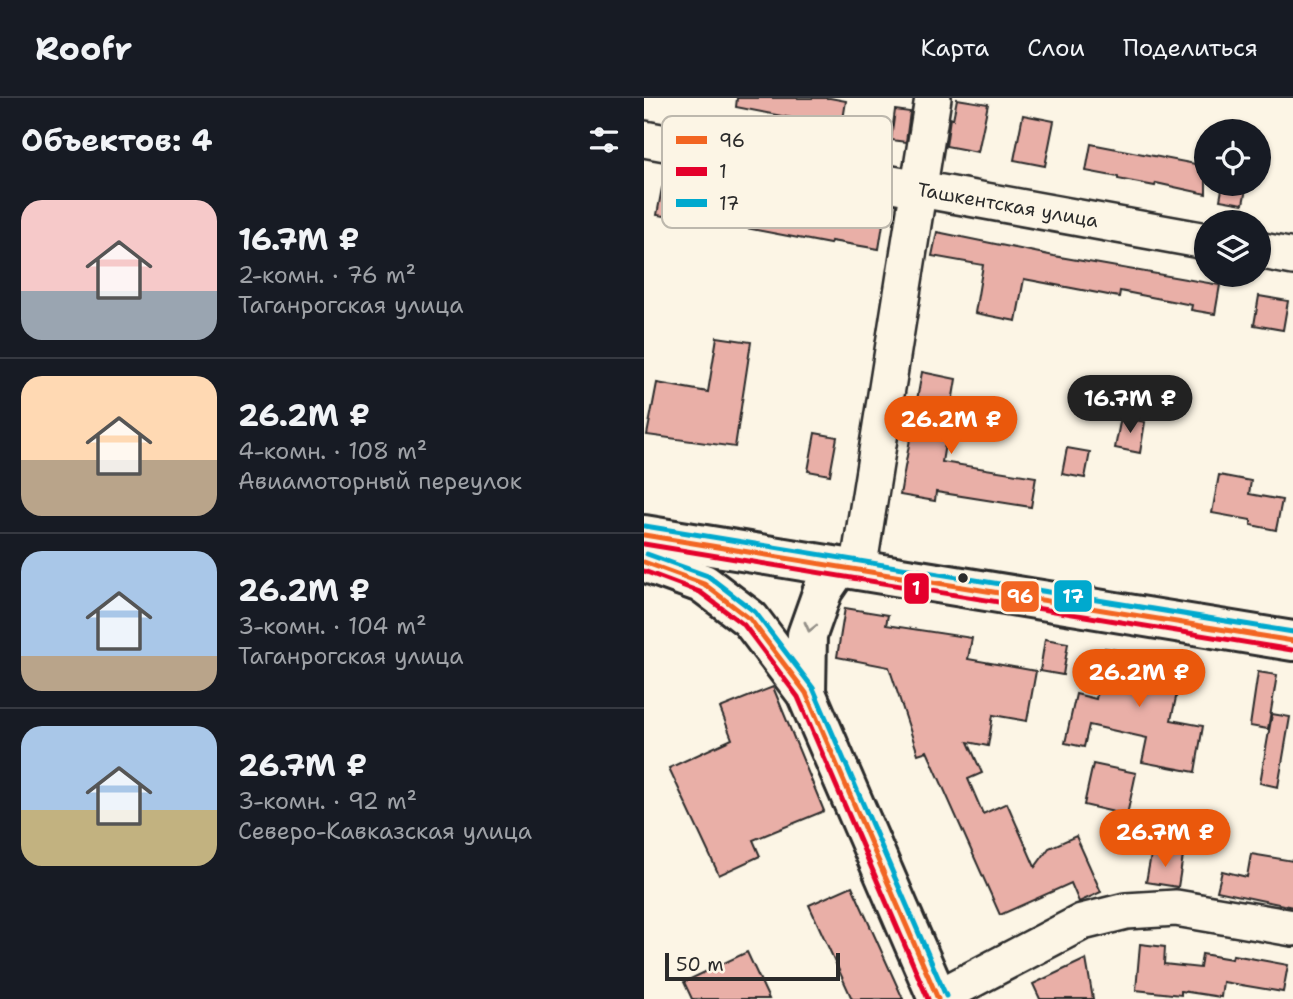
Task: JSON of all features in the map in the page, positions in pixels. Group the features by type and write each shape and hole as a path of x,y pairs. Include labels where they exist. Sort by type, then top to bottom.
{"main road":[{"path":"644,535 1293,641"},
{"path":"644,562 704,584 750,619 806,693 938,998"},
{"path":"806,693 807,635 823,590 848,570"}],"street":[{"path":"848,570 933,98"},
{"name":"Ташкентская улица","path":"644,139 662,142"},
{"name":"Ташкентская улица","path":"892,184 1194,239"},
{"path":"1271,253 1293,257"},
{"path":"938,998 1082,922 1126,911 1176,908 1293,928"}],"building":[{"path":"737,98 830,98 846,101 844,116 782,116 736,107"},
{"path":"957,99 988,104 978,152 946,146 950,118 953,119"},
{"path":"895,110 910,112 906,142 892,140"},
{"path":"1023,115 1054,121 1045,166 1014,160"},
{"path":"1091,144 1194,164 1194,191 1156,183 1155,186 1086,171"},
{"path":"662,188 662,216 657,215"},
{"path":"1221,196 1245,196 1243,204 1220,200"},
{"path":"746,228 882,228 879,249 831,241 830,244"},
{"path":"937,232 1194,280 1194,287 1220,287 1215,314 1191,310 1192,305 1120,291 1119,297 1024,279 1016,321 975,313 983,265 932,256"},
{"path":"1259,296 1288,301 1283,330 1254,325"},
{"path":"717,337 751,342 735,447 647,435 657,383 708,392"},
{"path":"922,372 956,379 942,462 1036,477 1031,507 936,492 935,501 900,495"},
{"path":"1121,417 1145,422 1140,453 1115,448"},
{"path":"815,433 837,437 830,475 808,471"},
{"path":"1067,448 1090,452 1085,478 1062,474"},
{"path":"1219,475 1251,481 1249,494 1282,500 1276,530 1251,525 1251,520 1212,513"},
{"path":"845,608 888,615 886,625 972,638 968,659 1036,671 1027,721 993,715 988,746 968,742 982,773 968,779 983,814 1007,803 1035,867 1049,848 1076,836 1101,892 1079,902 1071,883 1000,915 927,751 918,754 889,667 837,657"},
{"path":"1045,639 1068,643 1063,675 1040,671"},
{"path":"1105,648 1184,662 1171,720 1203,726 1195,772 1142,762 1147,738 1089,725 1084,747 1065,743 1076,694 1096,699"},
{"path":"1258,672 1277,675 1268,729 1250,726"},
{"path":"773,687 824,811 753,840 760,856 719,875 669,768 732,739 720,708"},
{"path":"1272,714 1290,717 1278,787 1260,783"},
{"path":"1093,764 1136,773 1127,815 1084,805"},
{"path":"1152,850 1183,856 1178,887 1146,882"},
{"path":"1251,854 1293,861 1293,907 1217,891 1222,871 1247,877"},
{"path":"852,886 903,999 852,999 809,905"},
{"path":"1140,944 1165,947 1164,964 1200,968 1202,954 1232,959 1233,955 1288,965 1283,992 1223,982 1221,997 1181,991 1181,995 1136,990"},
{"path":"747,952 769,999 692,999 684,982"},
{"path":"1086,959 1093,999 1040,999 1033,984"}],"transit line":[{"name":"17","path":"645,526 1293,632"},
{"name":"96","path":"644,535 1293,641"},
{"name":"1","path":"644,544 1292,650"},
{"name":"17","path":"647,554 708,576 755,612 813,688 946,996"},
{"name":"96","path":"644,562 704,584 750,619 806,693 938,999"},
{"name":"1","path":"644,571 700,592 744,625 798,697 928,999"}]}
